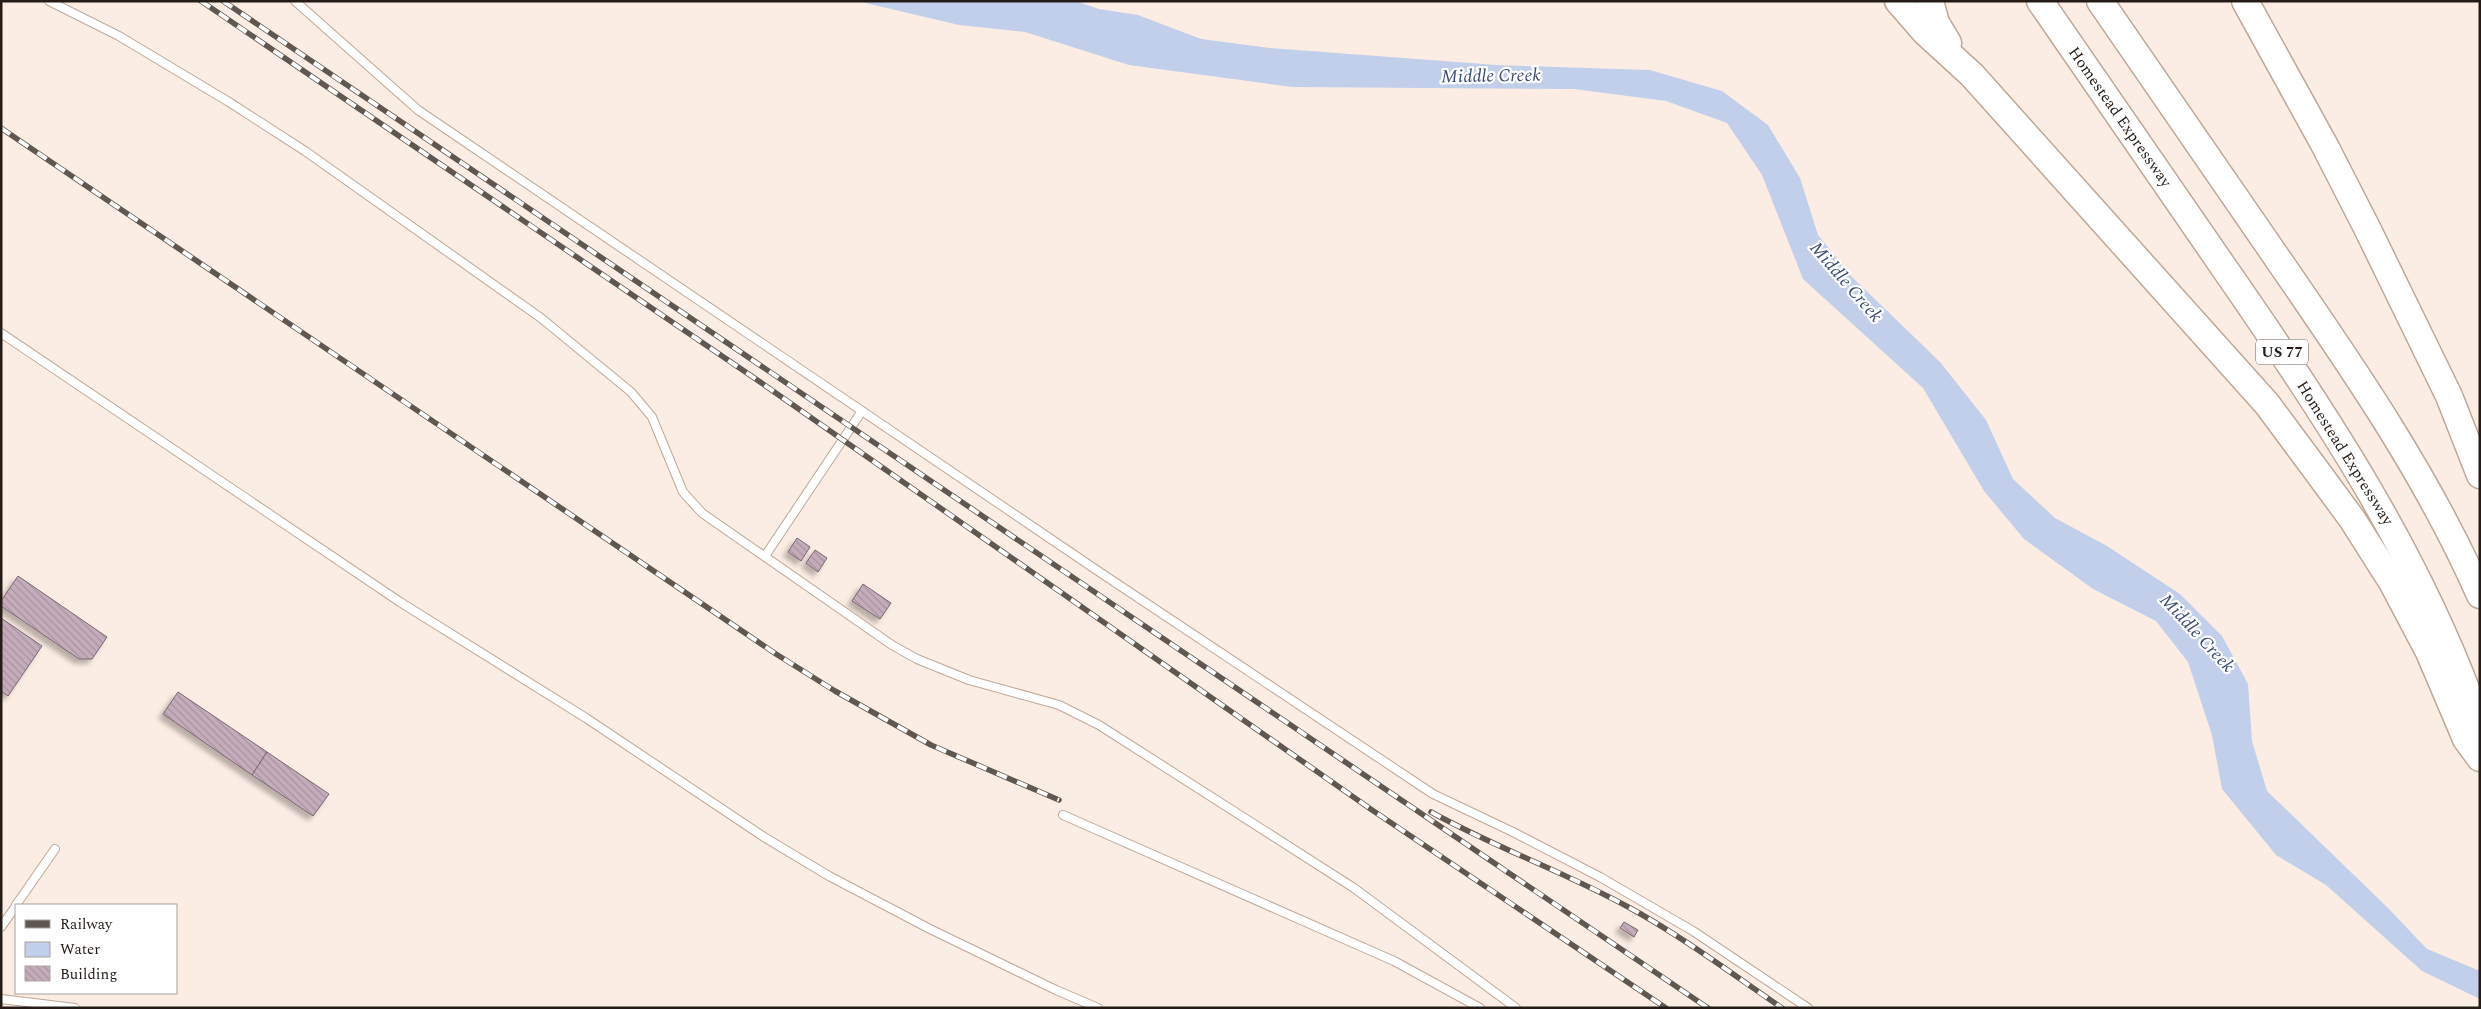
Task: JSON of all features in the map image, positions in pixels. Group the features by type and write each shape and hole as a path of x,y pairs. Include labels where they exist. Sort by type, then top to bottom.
{"highway":[{"path":"1898,1 1925,32 1972,75"},
{"path":"1930,1 1943,36 1972,75 2267,404 2352,519 2392,582 2429,652 2466,739 2480,758"},
{"name":"Homestead Expressway","path":"2040,1 2266,328 2348,453 2395,534 2426,595 2480,727"},
{"name":"US 77","path":"2100,1 2332,337 2389,425 2438,509 2480,595"},
{"path":"2245,1 2325,146 2449,396 2480,475"},
{"path":"2264,1 2316,97 2325,146"}],"lane":[{"path":"49,1 119,36 229,102 305,152 541,318 631,392 652,417 683,492 702,513 892,645 917,659 969,680 1059,705 1099,725 1354,888 1516,1008"},
{"path":"295,1 418,110 1101,574 1434,794 1600,877 1693,931 1808,1008"},
{"path":"1,333 400,602 586,718 764,837 829,876 930,929 1056,990 1098,1008"},
{"path":"765,556 862,412"},
{"path":"1063,815 1394,961 1480,1008"},
{"path":"17,904 55,848"},
{"path":"1,927 15,906"},
{"path":"1,999 75,1008"}],"water":[{"name":"Middle Creek","path":"857,1 1075,1 1099,9 1138,15 1201,39 1270,48 1497,65 1650,70 1722,91 1768,125 1800,178 1818,235 1852,277 1940,362 1986,420 2013,479 2055,518 2107,546 2180,594 2222,636 2248,684 2252,741 2267,791 2388,908 2427,949 2480,971 2480,999 2422,971 2326,885 2276,855 2222,789 2212,735 2188,662 2156,621 2093,589 2024,539 1984,491 1923,388 1803,279 1762,175 1727,123 1666,101 1574,89 1292,87 1129,65 1025,32 959,25"}],"building":[{"path":"797,538 810,547 801,561 788,552"},
{"path":"815,550 827,558 818,572 806,563"},
{"path":"18,576 107,637 92,659 79,659 1,606 1,601"},
{"path":"863,584 891,603 880,619 852,601"},
{"path":"1,618 42,646 8,696 1,691"},
{"path":"178,692 267,752 252,775 163,714"},
{"path":"267,752 329,794 313,816 252,775"},
{"path":"1624,922 1638,930 1634,937 1620,928"}],"railway":[{"path":"201,1 763,384 1372,810 1666,1008"},
{"path":"223,1 1708,1008"},
{"path":"1,128 776,654 835,691 931,745 1059,800"},
{"path":"1431,812 1480,837 1581,883 1650,919 1782,1008"}]}
